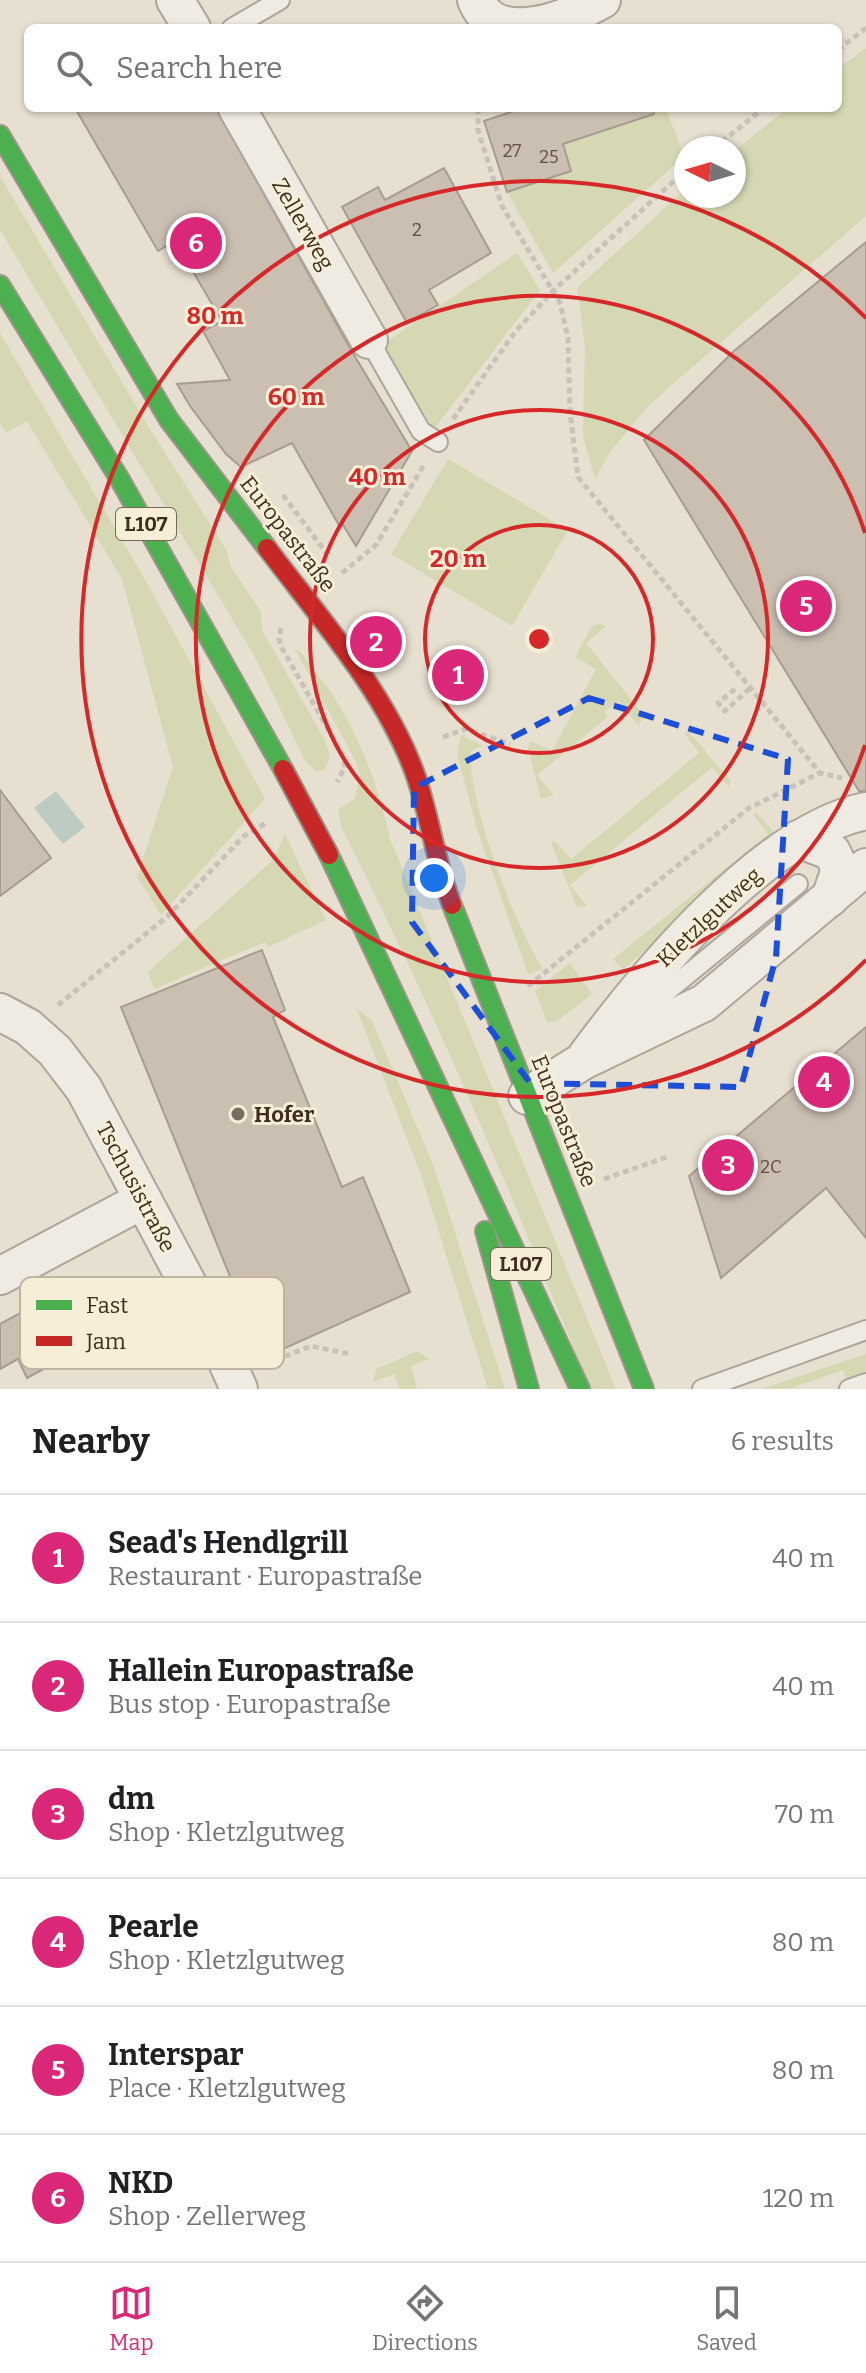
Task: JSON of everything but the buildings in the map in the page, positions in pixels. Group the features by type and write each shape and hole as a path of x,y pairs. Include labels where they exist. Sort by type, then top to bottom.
{"main road":[{"name":"Europastraße","path":"0,135 169,420 290,579 310,600 391,723 414,771 445,887 644,1389"},
{"name":"L107","path":"0,285 119,478 329,855 580,1389"},
{"name":"L107","path":"461,1140 529,1389"}],"street":[{"path":"175,0 190,24"},
{"path":"476,0 479,8 497,22 507,24"},
{"path":"532,24 554,21 602,0"},
{"name":"Zellerweg","path":"239,112 369,340"},
{"name":"Kletzlgutweg","path":"583,1061 667,952 798,839 837,817 858,796"},
{"path":"798,839 832,852 840,869 814,891"},
{"name":"Kletzlgutweg","path":"527,1096 583,1061 704,1003 814,891 866,867"},
{"name":"Tschusistraße","path":"0,1012 28,1027 65,1063 84,1089 184,1277"},
{"path":"0,1276 143,1200"},
{"name":"Tschusistraße","path":"230,1369 239,1389"}],"lane":[{"path":"239,24 280,0"},
{"path":"369,340 421,431 438,442"},
{"path":"702,1389 729,1384 866,1330"},
{"path":"849,1389 866,1383"}],"path":[{"path":"842,47 866,28"},
{"path":"478,112 478,130 502,206 554,290 568,338 570,412 578,477 820,773 858,796"},
{"path":"729,136 759,112"},
{"path":"735,689 718,703 725,711 749,689"},
{"path":"438,739 465,729 510,744"},
{"path":"526,988 749,808 820,773"},
{"path":"600,1181 667,1157"},
{"path":"284,1357 311,1346 350,1354"},
{"path":"273,1369 275,1375"}],"highlighted area":[{"path":"589,698 788,759 776,957 741,1087 530,1083 412,922 414,788"}],"green space":[{"path":"866,48 866,216 649,405 610,452 595,479 583,436 585,346 577,288 674,200 674,208 746,208 746,141 783,112 842,112 842,66"},
{"path":"653,112 667,112 677,136 674,136 674,166 553,273 507,192 571,171 563,144 654,115"},
{"path":"0,176 145,421 227,551 231,567 261,612 262,630 325,740 330,757 325,769 317,772 304,759 256,659 0,230"},
{"path":"517,253 540,290 434,429 382,345"},
{"path":"0,333 147,583 265,799 161,915 137,877 173,767 122,579 27,421 6,433 0,423"},
{"path":"448,459 568,530 512,626 391,554"},
{"path":"592,626 606,626 586,643 645,717 638,725 618,701 604,712 608,717 537,775 553,795 541,799 528,748 531,741 552,751 596,669 575,657"},
{"path":"295,649 306,658 329,690 362,750 390,839 616,1389 590,1389 472,1106 342,829 338,810 355,798 360,775 355,760"},
{"path":"689,732 730,780 729,787 712,767 570,885 587,906 577,907 551,843 554,840 571,859 699,753 684,733"},
{"path":"461,735 483,746 471,751 477,800 507,894 543,969 528,974 478,832 457,754"},
{"path":"757,813 780,840 623,969 613,959 768,834 753,814"},
{"path":"285,834 326,920 268,947 265,942 154,989 148,972 273,860"},
{"path":"570,963 592,994 557,1021 547,1022 535,991"},
{"path":"356,1007 372,1021 434,1167 505,1389 488,1389 421,1175"},
{"path":"417,1351 429,1359 411,1366 417,1389 400,1389 394,1374 373,1382 376,1369"},
{"path":"866,1354 866,1375 847,1380 843,1370 789,1389 761,1389"}],"shaded area":[{"path":"56,791 85,827 63,844 34,808"}],"traffic: fast":[{"path":"0,135 169,420 267,548"},
{"path":"0,285 119,478 283,769"},
{"path":"329,855 580,1389"},
{"path":"452,905 644,1389"},
{"path":"485,1231 529,1389"}],"traffic: jam":[{"path":"267,548 348,655 386,712 420,787 452,905"},
{"path":"283,769 329,855"}],"place":[{"name":"NKD","path":"196,243"},
{"name":"Interspar","path":"806,606"},
{"name":"Hallein Europastraße","path":"376,642"},
{"name":"Sead's Hendlgrill","path":"458,675"},
{"name":"Pearle","path":"824,1082"},
{"name":"Hofer","path":"238,1114"},
{"name":"dm","path":"728,1165"}]}
